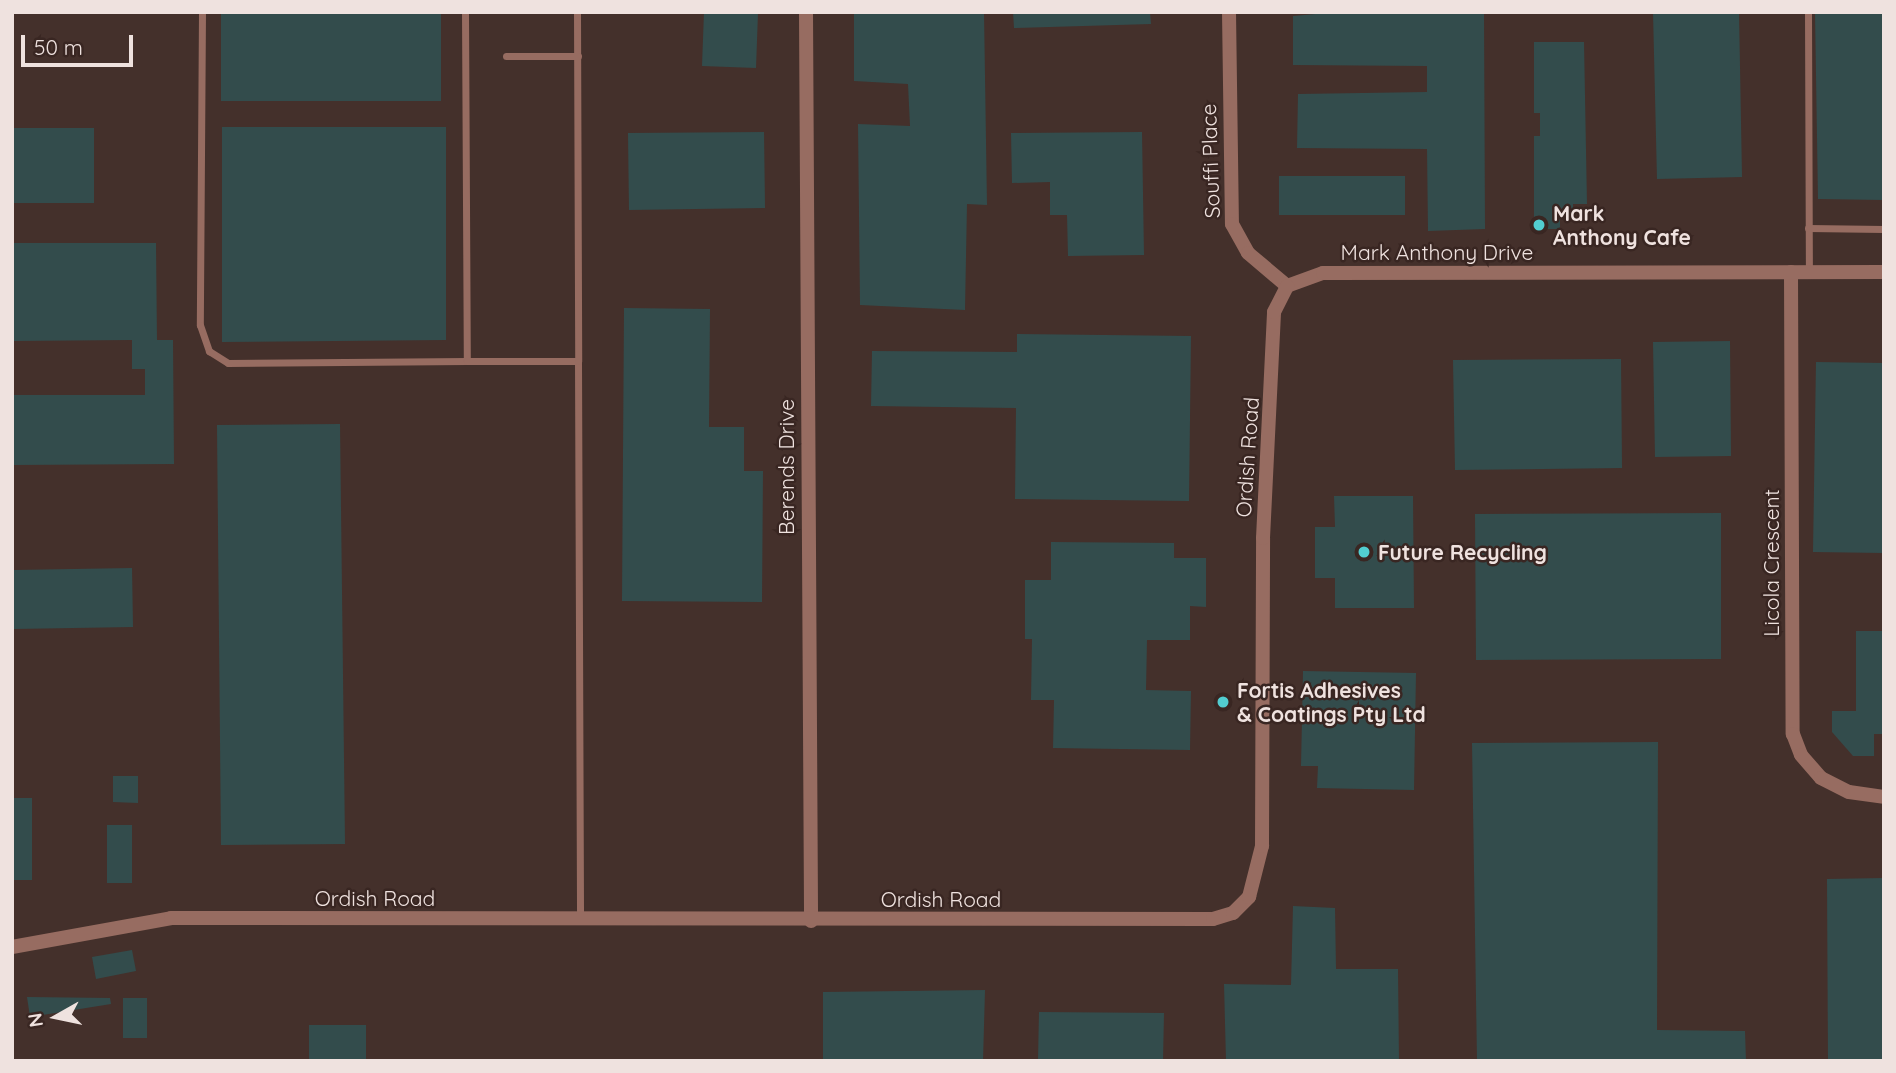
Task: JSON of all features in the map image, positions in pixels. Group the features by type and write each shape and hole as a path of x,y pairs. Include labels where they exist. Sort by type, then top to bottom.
{"street":[{"name":"Berends Drive","path":"806,12 811,921"},
{"name":"Souffi Place","path":"1229,12 1232,224 1248,253 1287,286"},
{"name":"Licola Crescent","path":"1791,272 1794,734 1801,755 1821,778 1849,792 1884,797"},
{"name":"Mark Anthony Drive","path":"1287,286 1323,273 1884,272"},
{"name":"Ordish Road","path":"12,947 171,918 811,921 1213,919 1233,913 1249,897 1262,846 1263,538 1274,312 1287,286"}],"lane":[{"path":"202,12 200,324 209,351 228,363 578,360"},
{"path":"465,12 467,361"},
{"path":"577,12 580,920"},
{"path":"1808,12 1809,272"},
{"path":"506,56 578,56"},
{"path":"1808,228 1884,229"}],"building":[{"path":"221,12 441,12 441,101 221,101"},
{"path":"704,12 758,13 756,68 702,66"},
{"path":"854,12 984,12 987,205 967,204 965,310 860,305 858,124 910,126 908,84 854,81"},
{"path":"1013,12 1150,12 1151,24 1014,28"},
{"path":"1338,12 1484,12 1485,229 1428,231 1427,149 1297,148 1298,94 1427,92 1427,66 1293,65 1293,16"},
{"path":"1653,12 1739,12 1742,177 1657,179"},
{"path":"1815,12 1884,12 1884,200 1818,199"},
{"path":"1534,42 1584,42 1587,204 1573,204 1573,219 1560,219 1560,229 1534,229 1534,136 1540,136 1540,113 1534,113"},
{"path":"222,127 446,127 446,340 222,342"},
{"path":"12,128 94,128 94,203 12,203"},
{"path":"764,132 765,208 629,210 628,133"},
{"path":"1142,132 1144,255 1068,256 1067,215 1050,215 1050,182 1012,183 1011,133"},
{"path":"1279,176 1405,176 1405,215 1279,215"},
{"path":"12,243 156,243 157,340 173,340 174,464 12,465 12,395 145,395 145,369 132,369 132,340 12,341"},
{"path":"624,308 710,309 709,427 744,427 744,471 763,471 762,602 622,601"},
{"path":"1017,334 1191,336 1189,501 1015,499 1016,408 871,406 872,351 1017,352"},
{"path":"1730,341 1731,456 1655,457 1653,342"},
{"path":"1621,359 1622,468 1455,470 1453,360"},
{"path":"1816,362 1884,363 1884,553 1813,552"},
{"path":"340,424 345,844 221,845 217,425"},
{"name":"Future Recycling","path":"1334,496 1413,496 1414,608 1335,608 1335,578 1315,578 1315,527 1335,527"},
{"path":"1721,513 1721,659 1476,660 1475,514"},
{"path":"1051,542 1174,543 1174,558 1206,558 1206,607 1190,606 1190,640 1147,640 1146,690 1191,691 1190,750 1053,748 1054,700 1031,700 1032,639 1025,639 1025,580 1051,580"},
{"path":"132,568 133,627 14,629 14,570"},
{"path":"1856,631 1884,631 1884,734 1874,734 1874,756 1853,756 1832,732 1832,711 1856,711"},
{"path":"1303,671 1416,673 1414,790 1317,788 1318,766 1301,766"},
{"path":"1658,742 1657,1030 1745,1031 1746,1061 1477,1061 1472,743"},
{"path":"113,776 138,776 138,803 113,802"},
{"path":"12,798 32,798 32,880 12,880"},
{"path":"107,825 132,825 132,883 107,883"},
{"path":"1884,878 1884,1061 1828,1061 1827,879"},
{"path":"1293,906 1335,908 1336,969 1398,969 1399,1061 1226,1061 1224,984 1291,985"},
{"path":"132,950 136,971 96,979 92,957"},
{"path":"985,990 983,1061 823,1061 823,992"},
{"path":"27,997 110,998 111,1004 30,1017"},
{"path":"123,998 147,998 147,1038 123,1038"},
{"path":"1039,1012 1164,1013 1163,1061 1038,1061"},
{"path":"309,1025 366,1025 366,1061 309,1061"}],"place":[{"name":"Mark Anthony Cafe","path":"1539,225"},
{"name":"Future Recycling","path":"1364,552"},
{"name":"Fortis Adhesives & Coatings Pty Ltd","path":"1223,702"}]}
